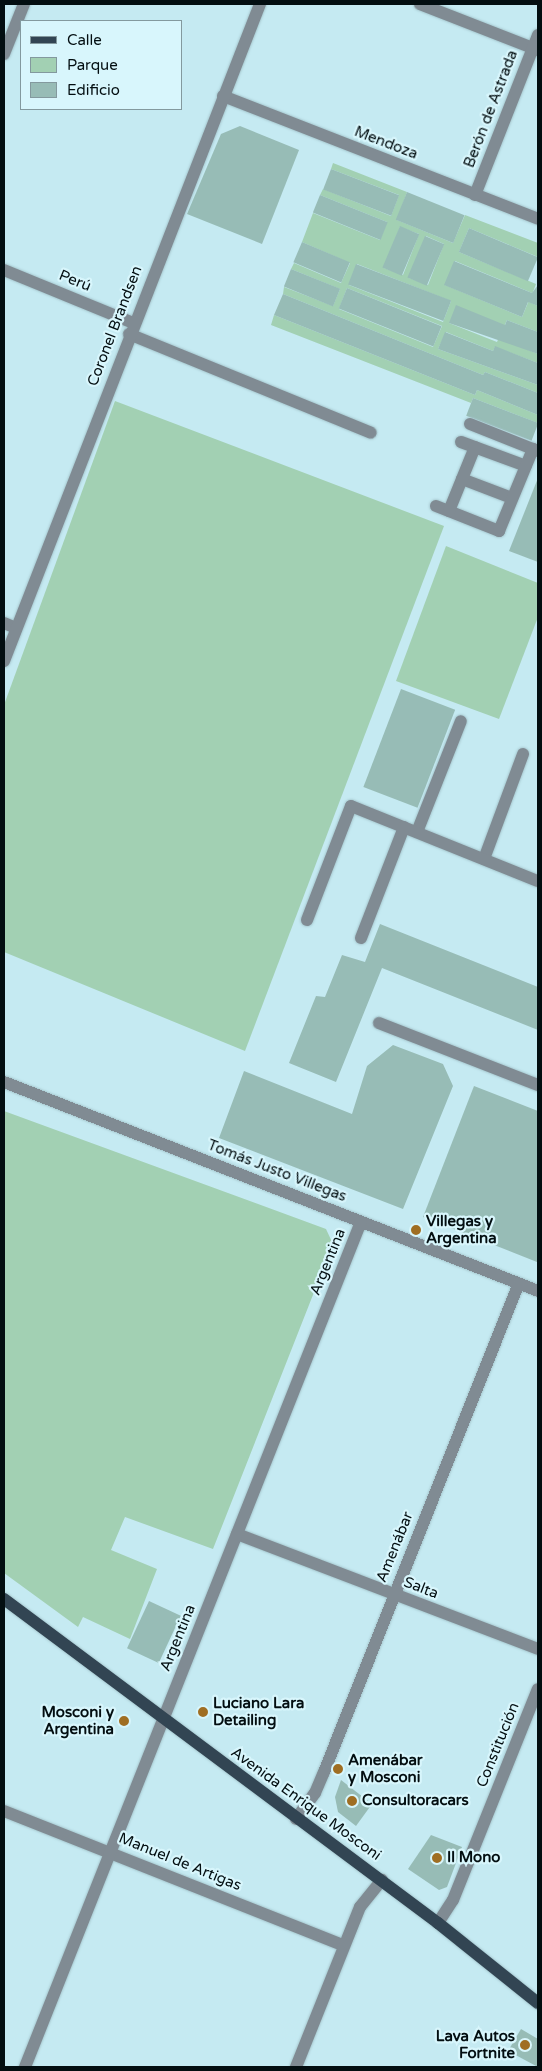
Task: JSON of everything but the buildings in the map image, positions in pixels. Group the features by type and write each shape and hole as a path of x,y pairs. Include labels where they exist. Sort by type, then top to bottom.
{"main road":[{"name":"Avenida Enrique Mosconi","path":"4,1599 296,1819 382,1880 538,2003"}],"street":[{"path":"4,54 24,4"},
{"name":"Coronel Brandsen","path":"4,661 131,328 260,4"},
{"path":"420,4 536,49"},
{"name":"Berón de Astrada","path":"475,195 536,49 538,35"},
{"name":"Mendoza","path":"223,96 538,219"},
{"name":"Perú","path":"4,270 371,433"},
{"path":"436,506 499,531 526,466 536,450 470,424"},
{"path":"462,442 526,466"},
{"path":"449,511 475,447"},
{"path":"462,479 512,498"},
{"path":"4,623 16,628"},
{"path":"417,832 461,721"},
{"path":"484,858 523,754"},
{"path":"307,920 352,806 538,881"},
{"path":"361,938 404,827"},
{"path":"378,1023 538,1085"},
{"name":"Tomás Justo Villegas","path":"4,1082 538,1290"},
{"name":"Argentina","path":"25,2067 361,1222"},
{"name":"Amenábar","path":"296,1819 315,1793 324,1772 519,1283"},
{"name":"Salta","path":"237,1534 538,1649"},
{"name":"Constitución","path":"438,1923 453,1900 538,1689"},
{"name":"Manuel de Artigas","path":"4,1811 112,1852 343,1945"},
{"path":"296,2067 343,1945 360,1907 382,1880"}],"green space":[{"path":"333,163 407,192 397,220 453,243 465,215 538,243 538,257 469,228 459,252 536,284 538,279 529,302 538,306 538,332 507,320 499,338 538,354 538,363 495,347 493,351 446,332 438,349 538,385 538,393 485,372 483,375 283,294 284,287 333,306 340,289 291,269 294,263 341,283 350,263 302,242 313,213 380,240 387,222 320,195 323,189 391,216 399,195 331,169","holes":["400,227 419,234 403,275 384,268","426,236 444,244 428,285 409,278","455,261 532,293 522,317 445,285","357,264 451,301 443,322 349,285","347,288 442,326 433,347 339,309","449,323 504,325 497,342"]},
{"path":"274,315 475,395 477,390 538,415 538,423 473,398 471,403 271,325"},
{"path":"115,401 444,526 245,1051 4,952 4,705"},
{"path":"446,546 538,583 538,617 499,719 396,681"},
{"path":"4,1111 326,1229 333,1244 213,1549 125,1517 111,1550 157,1569 130,1639 83,1617 78,1627 4,1573"}],"place":[{"name":"Villegas y Argentina","path":"416,1230"},
{"name":"Luciano Lara Detailing","path":"203,1712"},
{"name":"Mosconi y Argentina","path":"124,1721"},
{"name":"Amenábar y Mosconi","path":"338,1769"},
{"name":"Consultoracars","path":"352,1801"},
{"name":"Il Mono","path":"437,1858"},
{"name":"Lava Autos Fortnite","path":"525,2045"}]}
